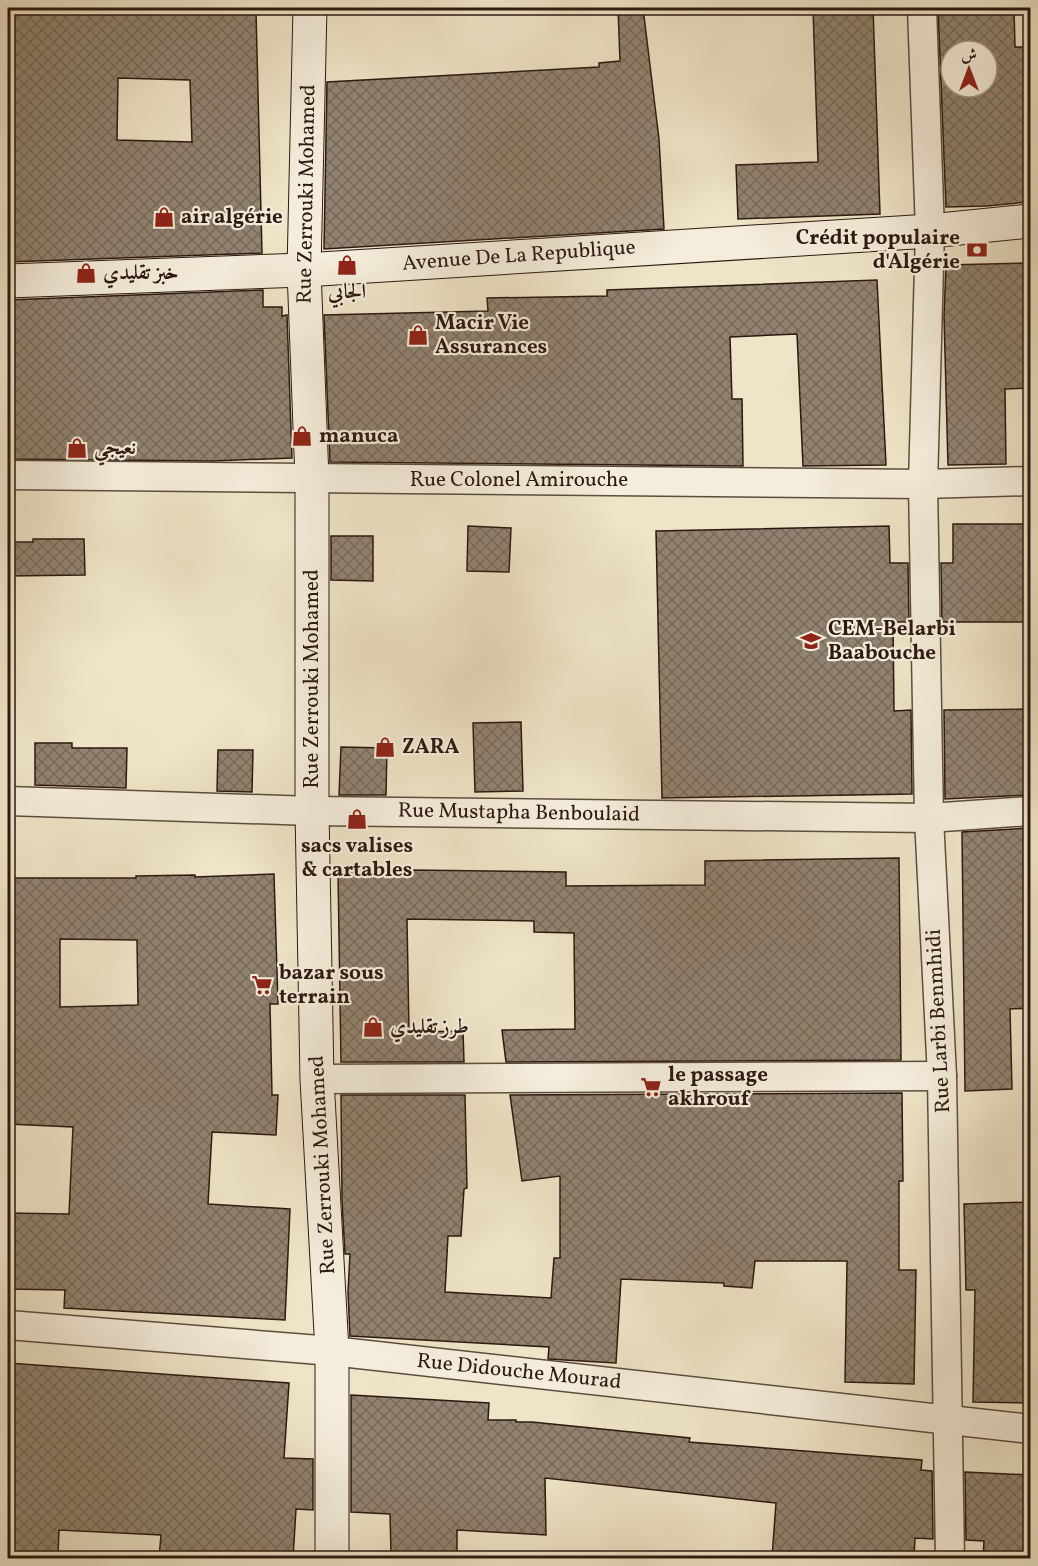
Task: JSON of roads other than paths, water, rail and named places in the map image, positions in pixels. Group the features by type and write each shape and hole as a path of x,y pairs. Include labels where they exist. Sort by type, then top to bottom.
{"street":[{"name":"Rue Zerrouki Mohamed","path":"310,8 304,270 312,479 312,811 317,1079 332,1351 332,1558"},
{"name":"Rue Larbi Benmhidi","path":"922,8 930,231 923,484 929,818 942,1076 951,1558"},
{"name":"Avenue De La Republique","path":"8,281 304,270 930,231 1030,221"},
{"name":"Rue Colonel Amirouche","path":"8,475 923,484 1030,481"},
{"name":"Rue Mustapha Benboulaid","path":"8,801 312,811 929,818 1030,811"},
{"path":"317,1079 942,1076"},
{"name":"Rue Didouche Mourad","path":"8,1325 332,1351 1030,1430"}],"place":[{"name":"air algérie","path":"164,217"},
{"name":"Crédit populaire d'Algérie","path":"977,250"},
{"name":"الجابي","path":"347,265"},
{"name":"خبز تقليدي","path":"86,273"},
{"name":"Macir Vie Assurances","path":"418,335"},
{"name":"manuca","path":"302,436"},
{"name":"نعيجي","path":"77,448"},
{"name":"CEM-Belarbi Baabouche","path":"811,641"},
{"name":"ZARA","path":"385,747"},
{"name":"sacs valises & cartables","path":"357,819"},
{"name":"bazar sous terrain","path":"262,985"},
{"name":"طرز تقليدي","path":"373,1027"},
{"name":"le passage akhrouf","path":"651,1087"}]}
